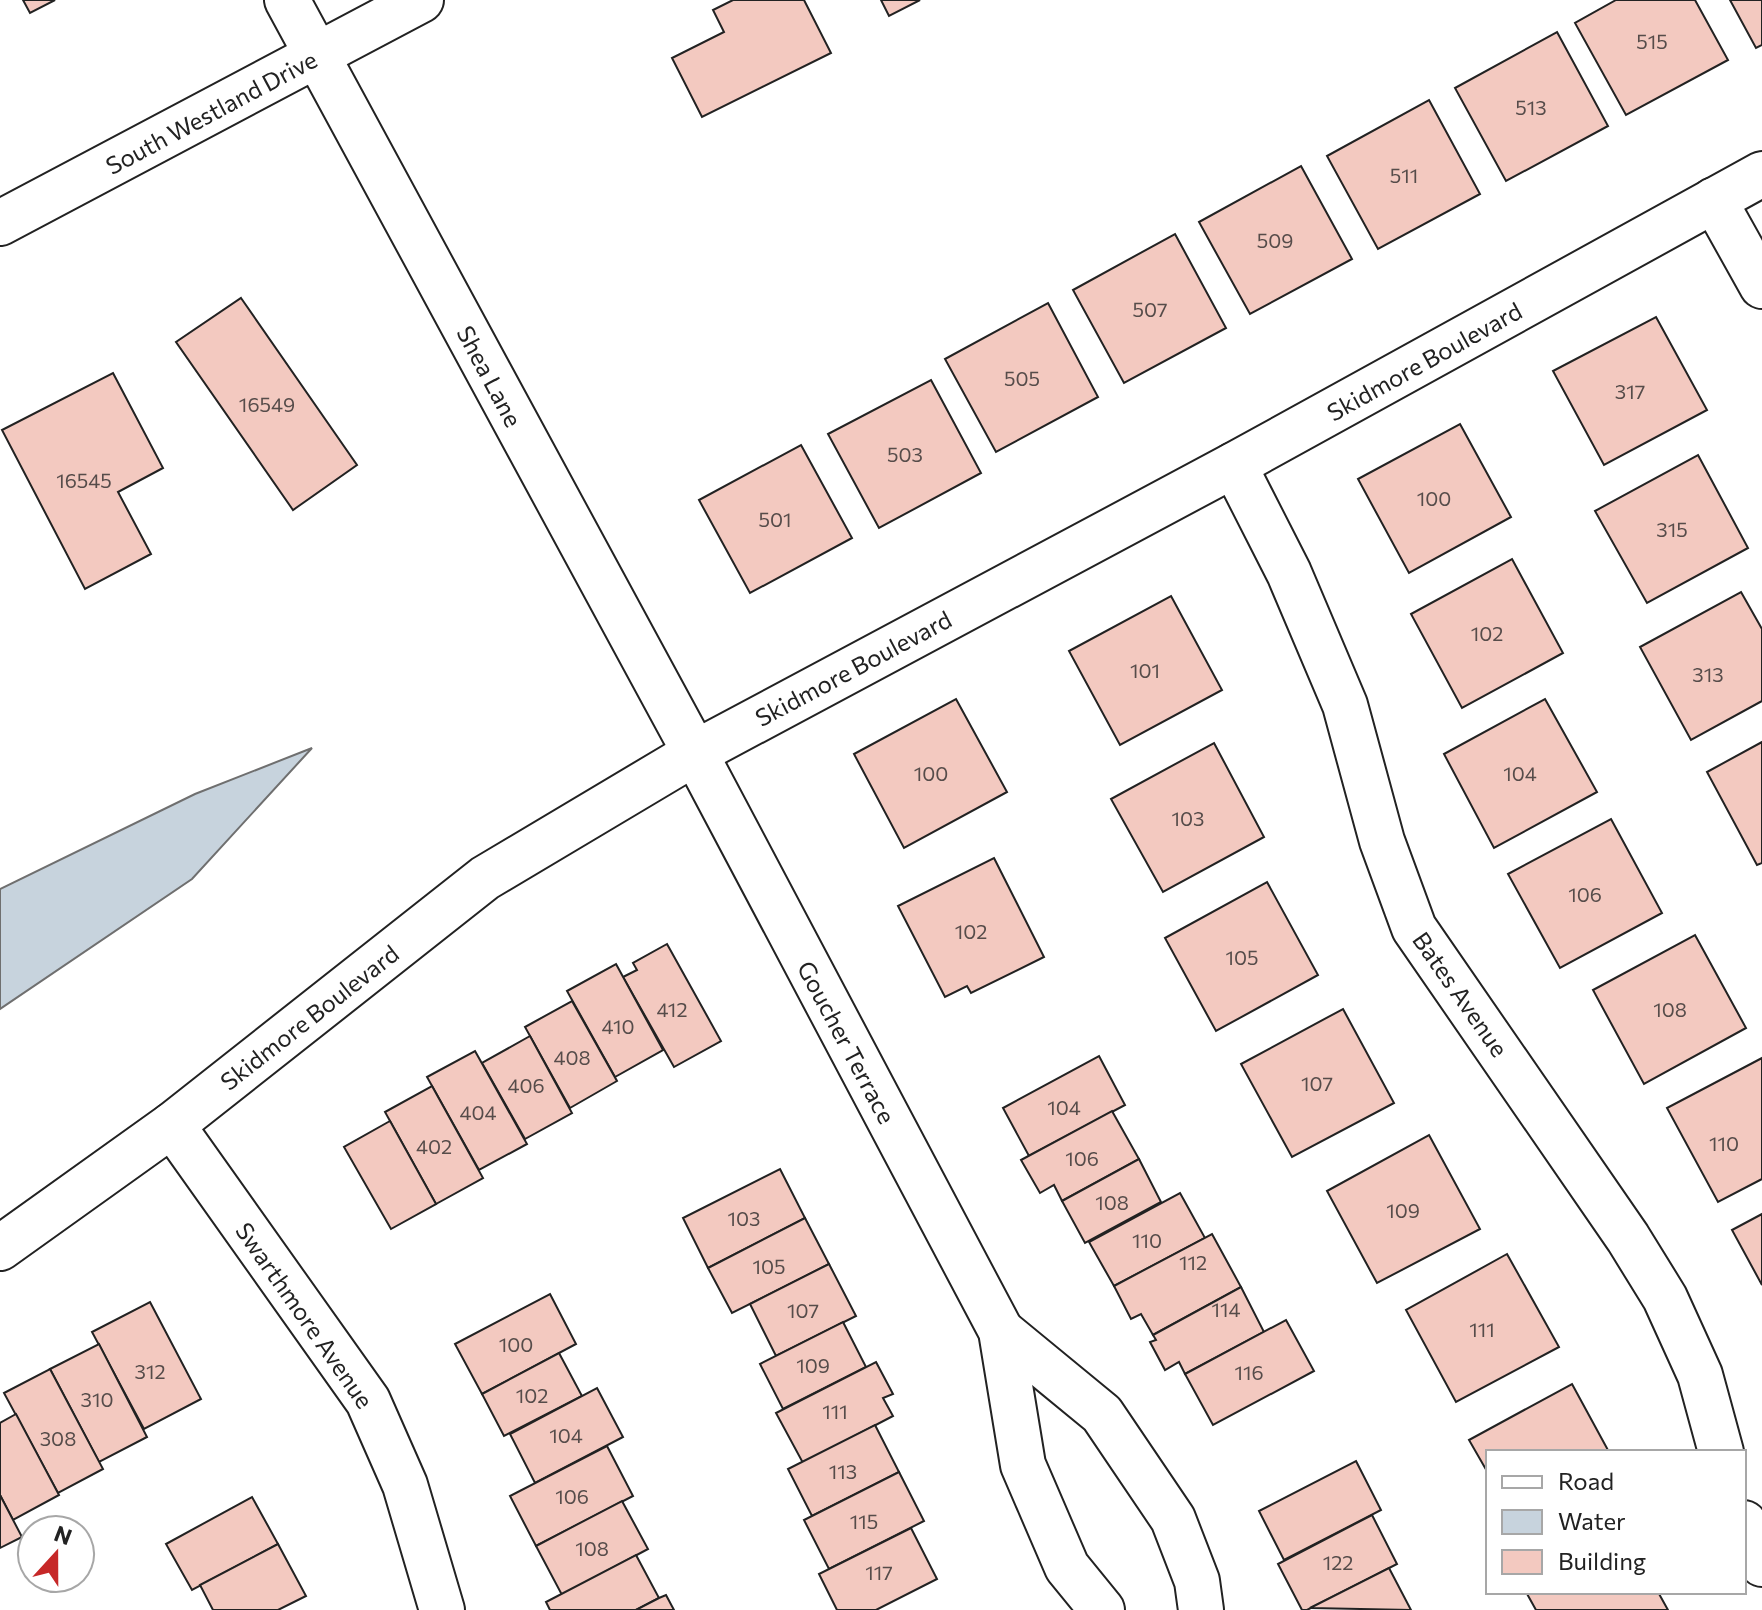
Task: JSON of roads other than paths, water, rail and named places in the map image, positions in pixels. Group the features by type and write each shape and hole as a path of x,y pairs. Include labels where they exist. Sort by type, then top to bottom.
{"street":[{"name":"Shea Lane","path":"287,0 695,753"},
{"name":"South Westland Drive","path":"0,223 421,0"},
{"name":"Skidmore Boulevard","path":"0,1248 172,1125 485,878 695,753 1234,465 1762,174"},
{"path":"1714,200 1762,286"},
{"name":"Bates Avenue","path":"1234,465 1289,573 1345,705 1382,841 1414,928 1628,1238 1665,1298 1700,1375 1720,1450"},
{"name":"Goucher Terrace","path":"695,753 1001,1331 1023,1465 1067,1567 1102,1610"},
{"name":"Swarthmore Avenue","path":"172,1125 368,1401 405,1485 442,1610"},
{"name":"Goucher Terrace","path":"1001,1331 1102,1414 1173,1519 1197,1581 1201,1610"},
{"path":"1746,1528 1762,1564"}],"water":[{"path":"312,748 192,879 0,1009 0,889 195,794"}]}
